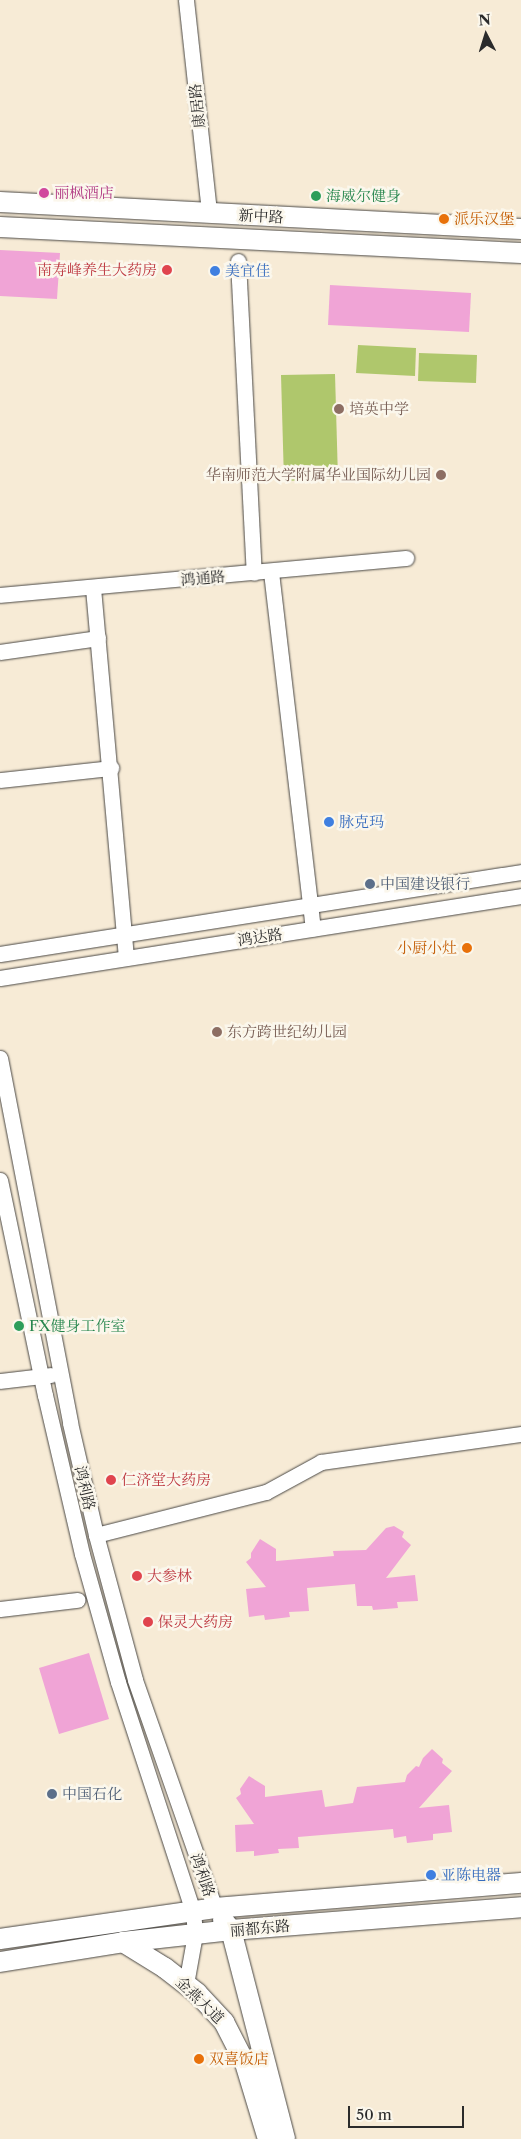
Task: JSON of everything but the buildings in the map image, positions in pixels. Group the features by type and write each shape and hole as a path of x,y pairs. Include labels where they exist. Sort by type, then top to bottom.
{"main road":[{"name":"新中路","path":"0,202 521,229"},
{"name":"新中路","path":"0,227 521,253"},
{"name":"丽都东路","path":"0,1939 215,1908 521,1883"},
{"name":"丽都东路","path":"0,1962 123,1942 231,1930 521,1907"},
{"path":"215,1908 231,1930 285,2139"},
{"name":"金燕大道","path":"123,1942 165,1968 186,1984 224,2022 244,2063 268,2139"},
{"path":"224,2022 235,2013 252,2010"}],"street":[{"name":"康居路","path":"186,0 209,213"},
{"path":"238,261 254,573"},
{"name":"鸿通路","path":"0,595 271,572 406,558"},
{"path":"271,572 313,929"},
{"path":"93,588 111,768 126,958"},
{"path":"0,652 98,638"},
{"path":"0,780 111,768"},
{"name":"鸿达路","path":"0,954 521,872"},
{"name":"鸿达路","path":"0,978 521,896"},
{"name":"鸿利路","path":"0,1058 61,1374 96,1535 135,1680 215,1908"},
{"name":"鸿利路","path":"0,1180 41,1376 82,1554 118,1682 193,1911 195,1934 186,1984"},
{"path":"0,1381 61,1374"},
{"path":"96,1535 266,1492 321,1462 521,1434"},
{"path":"0,1609 77,1600"}],"green space":[{"path":"358,345 416,348 415,376 356,373"},
{"path":"419,353 477,355 476,383 418,381"},
{"path":"335,374 338,479 284,481 281,375"}],"place":[{"name":"丽枫酒店","path":"44,193"},
{"name":"海威尔健身","path":"316,196"},
{"name":"派乐汉堡","path":"444,219"},
{"name":"南寿峰养生大药房","path":"167,270"},
{"name":"美宜佳","path":"215,271"},
{"name":"培英中学","path":"339,409"},
{"name":"华南师范大学附属华业国际幼儿园","path":"441,475"},
{"name":"脉克玛","path":"329,822"},
{"name":"中国建设银行","path":"370,884"},
{"name":"小厨小灶","path":"467,948"},
{"name":"东方跨世纪幼儿园","path":"217,1032"},
{"name":"FX健身工作室","path":"19,1326"},
{"name":"仁济堂大药房","path":"111,1480"},
{"name":"大参林","path":"137,1576"},
{"name":"保灵大药房","path":"148,1622"},
{"name":"中国石化","path":"52,1794"},
{"name":"亚陈电器","path":"431,1875"},
{"name":"双喜饭店","path":"199,2059"}]}
